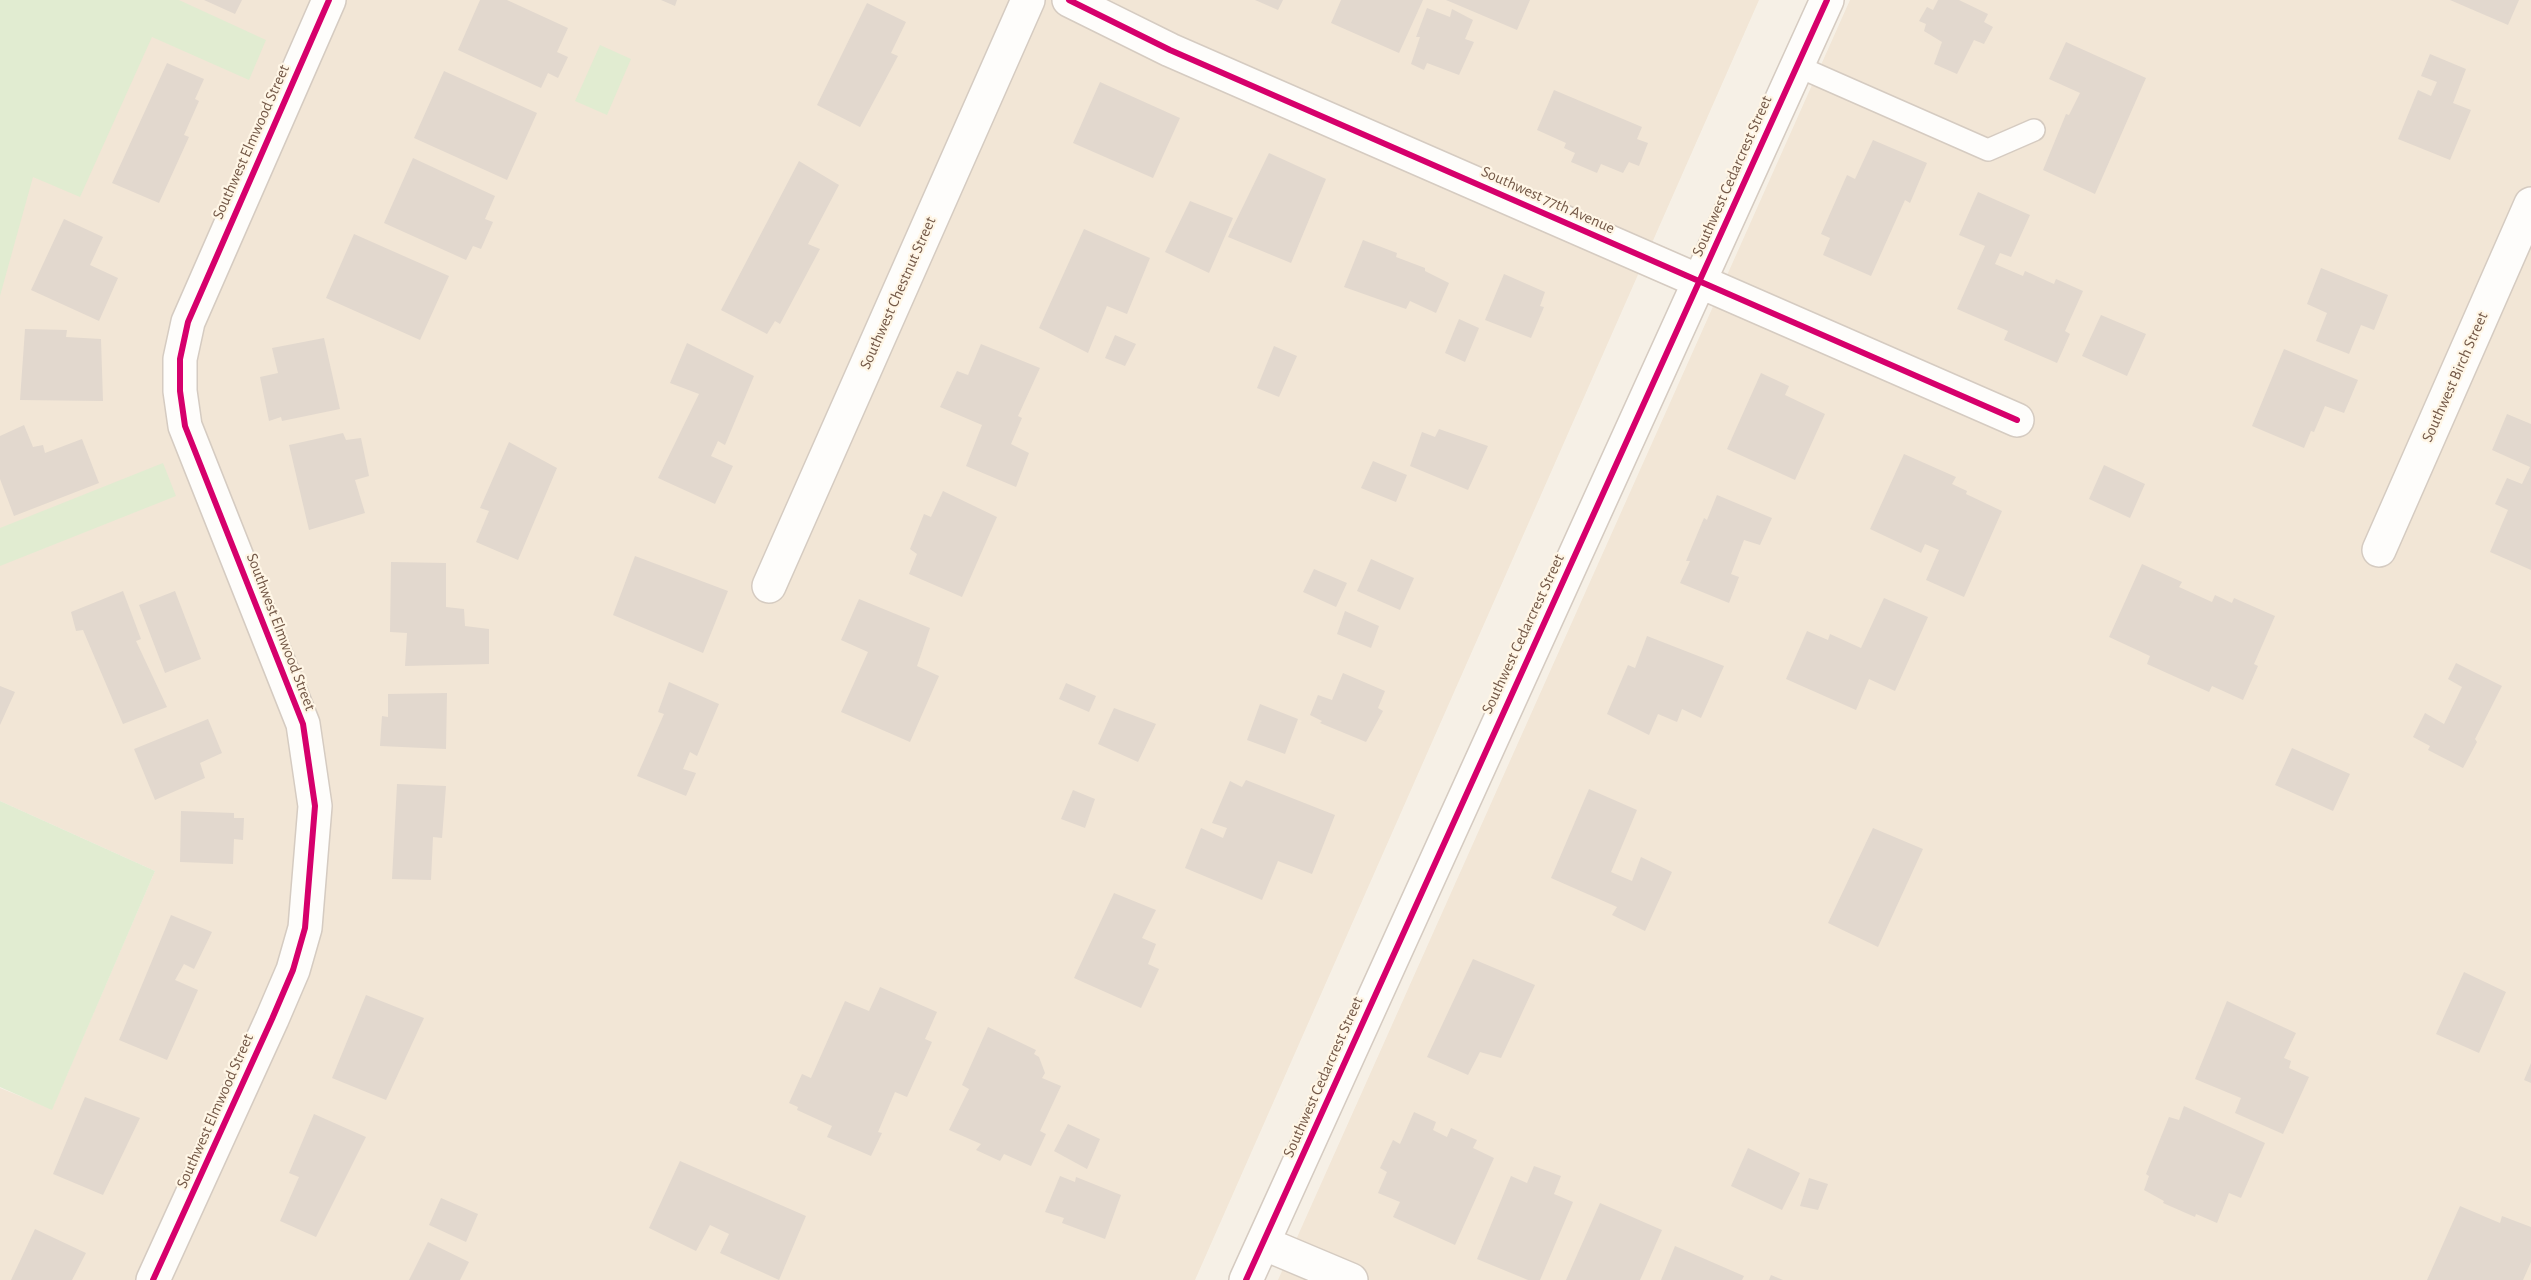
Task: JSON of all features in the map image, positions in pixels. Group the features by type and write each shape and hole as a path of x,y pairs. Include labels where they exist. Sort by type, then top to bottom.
{"street":[{"name":"Southwest Elmwood Street","path":"153,1280 293,970 308,909 315,806 303,724 185,426 180,391 180,359 188,322 329,0"},
{"name":"Southwest Chestnut Street","path":"769,586 1028,0"},
{"name":"Southwest 77th Avenue","path":"1069,0 1170,50 2017,420"},
{"name":"Southwest Cedarcrest Street","path":"1246,1280 1422,887 1827,0"},
{"name":"Southwest Birch Street","path":"2379,550 2531,204"},
{"path":"1263,1243 1351,1280"}],"lane":[{"path":"1797,66 1988,150 2034,130"}],"shaded area":[{"path":"111,0 1759,0 1195,1280 0,1280 0,1088 52,1109 155,871 0,801 0,243"},
{"path":"1850,0 2531,0 2531,1280 1278,1280"}],"green space":[{"path":"0,0 179,0 266,40 249,80 152,37 80,197 33,177 0,296"},
{"path":"600,45 631,59 607,115 575,101"},
{"path":"163,463 176,496 0,566 0,528"},
{"path":"0,801 155,871 52,1110 0,1087"}],"building":[{"path":"204,0 242,0 235,14"},
{"path":"480,0 507,0 568,28 557,52 568,57 558,78 548,73 541,88 458,50"},
{"path":"661,0 677,0 675,6"},
{"path":"1255,0 1283,0 1278,10"},
{"path":"1341,0 1423,0 1399,53 1331,23"},
{"path":"1446,0 1530,0 1517,30"},
{"path":"1938,0 1959,0 1988,14 1984,22 1993,27 1984,44 1974,40 1957,74 1934,64 1942,42 1924,31 1926,24 1919,21 1927,7 1933,10"},
{"path":"2450,0 2519,0 2508,25"},
{"path":"867,3 906,22 891,53 898,56 860,127 817,105"},
{"path":"1427,8 1450,17 1452,9 1473,20 1465,39 1474,42 1459,75 1427,63 1424,70 1411,64 1420,37 1416,37"},
{"path":"2066,42 2146,78 2095,194 2043,170 2066,114 2069,115 2080,93 2049,79"},
{"path":"2430,54 2466,69 2453,103 2471,110 2450,160 2398,139 2418,90 2431,96 2437,82 2421,76"},
{"path":"167,63 204,79 195,99 199,101 184,135 189,137 159,203 112,183"},
{"path":"444,71 537,113 507,180 414,138"},
{"path":"1100,82 1180,118 1153,178 1073,143"},
{"path":"1554,90 1642,127 1637,139 1648,143 1639,166 1629,162 1623,173 1601,164 1597,173 1571,162 1575,153 1564,148 1566,143 1537,130"},
{"path":"1873,140 1927,163 1910,203 1905,200 1871,276 1823,255 1830,238 1821,234 1847,175 1855,179"},
{"path":"1269,153 1326,179 1291,263 1228,237"},
{"path":"413,158 495,196 485,219 493,222 481,249 473,246 466,260 384,223"},
{"path":"799,161 839,185 808,244 820,249 780,324 775,321 767,334 721,310"},
{"path":"1978,192 2030,215 2011,257 2000,253 1995,264 2023,276 2025,271 2054,284 2056,279 2083,291 2065,331 2070,334 2057,363 2004,340 2008,331 1957,309 1985,246 1959,235"},
{"path":"1190,201 1233,218 1209,273 1165,252"},
{"path":"64,219 103,237 90,265 118,278 99,321 31,290"},
{"path":"1084,229 1150,258 1127,314 1107,306 1088,353 1039,328"},
{"path":"354,234 449,276 420,340 326,298"},
{"path":"1363,240 1397,253 1396,257 1425,268 1425,271 1449,283 1436,313 1410,301 1406,309 1344,287"},
{"path":"2321,268 2388,295 2374,330 2361,325 2349,354 2316,341 2327,313 2307,304"},
{"path":"1504,274 1545,292 1540,306 1544,307 1531,338 1485,320"},
{"path":"2101,315 2146,334 2127,376 2082,356"},
{"path":"1459,319 1479,328 1465,362 1445,353"},
{"path":"25,329 67,330 66,337 101,339 103,401 20,400"},
{"path":"1115,335 1136,344 1125,366 1105,358"},
{"path":"324,338 340,409 282,421 281,417 269,421 260,377 278,373 272,348"},
{"path":"687,343 754,376 725,445 718,441 711,456 733,466 715,504 658,478 699,394 670,383"},
{"path":"981,344 1040,368 1018,416 1022,418 1011,444 1029,453 1016,487 966,466 982,425 940,407 957,371 968,375"},
{"path":"1274,346 1297,356 1279,397 1257,388"},
{"path":"2284,349 2358,380 2344,413 2325,406 2304,448 2252,426"},
{"path":"1761,373 1789,386 1785,395 1825,414 1795,480 1727,449"},
{"path":"2507,414 2531,424 2531,570 2490,552 2508,510 2495,504 2507,478 2522,484 2530,467 2492,450"},
{"path":"24,425 33,447 43,445 45,453 82,439 99,483 14,516 0,479 0,436"},
{"path":"1439,429 1488,446 1468,490 1410,466 1422,432 1435,437"},
{"path":"343,433 346,440 361,438 369,476 355,480 365,513 309,530 289,445"},
{"path":"509,442 557,468 518,560 476,542 489,511 480,508"},
{"path":"1904,454 1956,477 1952,484 1967,491 1966,494 2002,511 1964,597 1926,580 1939,550 1925,544 1921,553 1870,529"},
{"path":"1373,461 1407,475 1396,502 1361,488"},
{"path":"2104,465 2145,484 2130,518 2089,499"},
{"path":"943,491 997,517 962,597 909,574 917,554 910,549 924,514 931,517"},
{"path":"1717,495 1772,518 1760,545 1744,540 1731,574 1739,577 1729,603 1680,583 1690,561 1686,561 1704,518 1707,520"},
{"path":"635,556 728,591 703,653 613,615"},
{"path":"1371,559 1414,578 1400,610 1357,591"},
{"path":"391,562 446,563 446,607 464,609 465,626 489,629 489,664 405,666 407,633 390,632"},
{"path":"2142,564 2182,582 2179,587 2212,602 2215,595 2232,603 2234,598 2275,616 2254,664 2258,666 2243,700 2212,686 2209,692 2147,664 2150,656 2109,637"},
{"path":"1314,569 1347,583 1336,607 1303,592"},
{"path":"123,591 141,639 136,641 167,707 123,724 83,630 76,631 71,612"},
{"path":"175,591 201,659 165,673 139,605"},
{"path":"1884,598 1928,617 1895,691 1869,679 1856,710 1786,679 1807,631 1828,640 1830,634 1861,648"},
{"path":"859,599 930,628 917,666 939,676 910,742 841,712 868,652 841,640"},
{"path":"1345,611 1379,626 1371,648 1337,634"},
{"path":"1647,636 1724,666 1701,718 1682,709 1677,722 1658,714 1649,735 1607,714 1628,665 1635,668"},
{"path":"2456,663 2502,686 2463,768 2428,750 2430,746 2413,737 2425,713 2444,724 2462,687 2448,679"},
{"path":"1343,673 1385,691 1378,708 1383,711 1366,742 1320,723 1322,721 1310,715 1318,695 1332,700"},
{"path":"669,682 719,704 697,756 690,752 683,769 696,773 686,796 637,776 664,714 658,712"},
{"path":"1066,683 1096,696 1089,712 1059,699"},
{"path":"0,686 15,692 0,725"},
{"path":"447,693 446,749 380,746 382,716 388,717 388,694"},
{"path":"1260,704 1298,719 1285,754 1247,740"},
{"path":"1114,708 1156,724 1138,762 1098,744"},
{"path":"208,719 222,753 200,763 205,778 155,800 134,749"},
{"path":"2292,748 2350,774 2333,811 2275,785"},
{"path":"1246,780 1335,815 1312,874 1278,861 1262,900 1185,868 1201,828 1223,838 1227,828 1212,823 1230,781 1242,787"},
{"path":"397,784 446,786 442,838 433,837 431,880 392,879"},
{"path":"1589,789 1637,810 1611,872 1632,881 1641,857 1672,872 1645,931 1612,915 1617,907 1551,878"},
{"path":"1073,790 1095,799 1085,828 1061,819"},
{"path":"181,811 234,813 234,818 244,818 243,840 234,839 233,864 180,862"},
{"path":"1873,828 1923,849 1878,947 1828,923"},
{"path":"1114,893 1156,910 1142,938 1156,944 1148,964 1159,969 1141,1008 1074,978"},
{"path":"171,915 212,932 194,969 184,964 175,980 198,990 167,1060 119,1040"},
{"path":"1473,959 1535,985 1501,1058 1480,1052 1468,1075 1427,1057"},
{"path":"2464,972 2506,992 2479,1053 2436,1034"},
{"path":"880,987 937,1012 925,1039 932,1042 907,1097 895,1092 878,1132 882,1133 871,1156 827,1137 832,1126 797,1110 798,1107 789,1103 802,1074 811,1078 845,1001 869,1011"},
{"path":"366,995 424,1018 386,1100 332,1078"},
{"path":"2227,1001 2296,1033 2284,1058 2291,1061 2289,1068 2309,1077 2283,1134 2235,1113 2241,1098 2195,1079"},
{"path":"988,1027 1036,1050 1034,1054 1039,1057 1045,1073 1042,1078 1061,1086 1040,1131 1046,1134 1031,1166 1004,1154 1000,1161 976,1150 981,1144 949,1130 969,1089 962,1085"},
{"path":"2531,1063 2531,1083 2524,1080"},
{"path":"85,1097 140,1118 103,1195 53,1174"},
{"path":"2184,1106 2265,1143 2241,1198 2229,1193 2217,1223 2196,1214 2195,1217 2163,1203 2164,1201 2144,1190 2149,1176 2146,1174 2169,1117 2179,1120"},
{"path":"1414,1112 1436,1122 1433,1130 1447,1137 1451,1128 1477,1140 1473,1148 1494,1158 1455,1245 1393,1217 1400,1202 1378,1193 1387,1172 1380,1168 1393,1140 1400,1144"},
{"path":"314,1114 366,1137 316,1237 280,1221 299,1177 289,1173"},
{"path":"1068,1124 1100,1139 1087,1169 1054,1151"},
{"path":"1748,1148 1800,1173 1782,1210 1731,1186"},
{"path":"680,1161 806,1216 779,1280 720,1253 729,1234 710,1225 696,1251 649,1228"},
{"path":"1534,1166 1561,1176 1554,1194 1573,1202 1540,1280 1528,1280 1477,1259 1511,1176 1527,1183"},
{"path":"1060,1176 1075,1182 1076,1177 1121,1195 1105,1239 1062,1223 1064,1218 1045,1212"},
{"path":"1809,1178 1828,1184 1818,1210 1800,1206"},
{"path":"441,1198 478,1214 466,1242 429,1225"},
{"path":"1600,1203 1662,1230 1640,1280 1566,1280"},
{"path":"2460,1206 2500,1223 2502,1216 2531,1227 2531,1262 2523,1280 2427,1280"},
{"path":"35,1229 86,1253 72,1280 11,1280"},
{"path":"428,1242 469,1262 460,1280 409,1280"},
{"path":"1675,1246 1744,1276 1742,1280 1661,1280"},
{"path":"1771,1275 1783,1280 1769,1280"}],"cycle path":[{"path":"153,1280 272,1019 293,970 305,928 315,806 303,724 185,426 180,391 180,359 188,322 329,0"},
{"path":"1069,0 1170,50 2017,420"},
{"path":"1246,1280 1827,0"}]}
